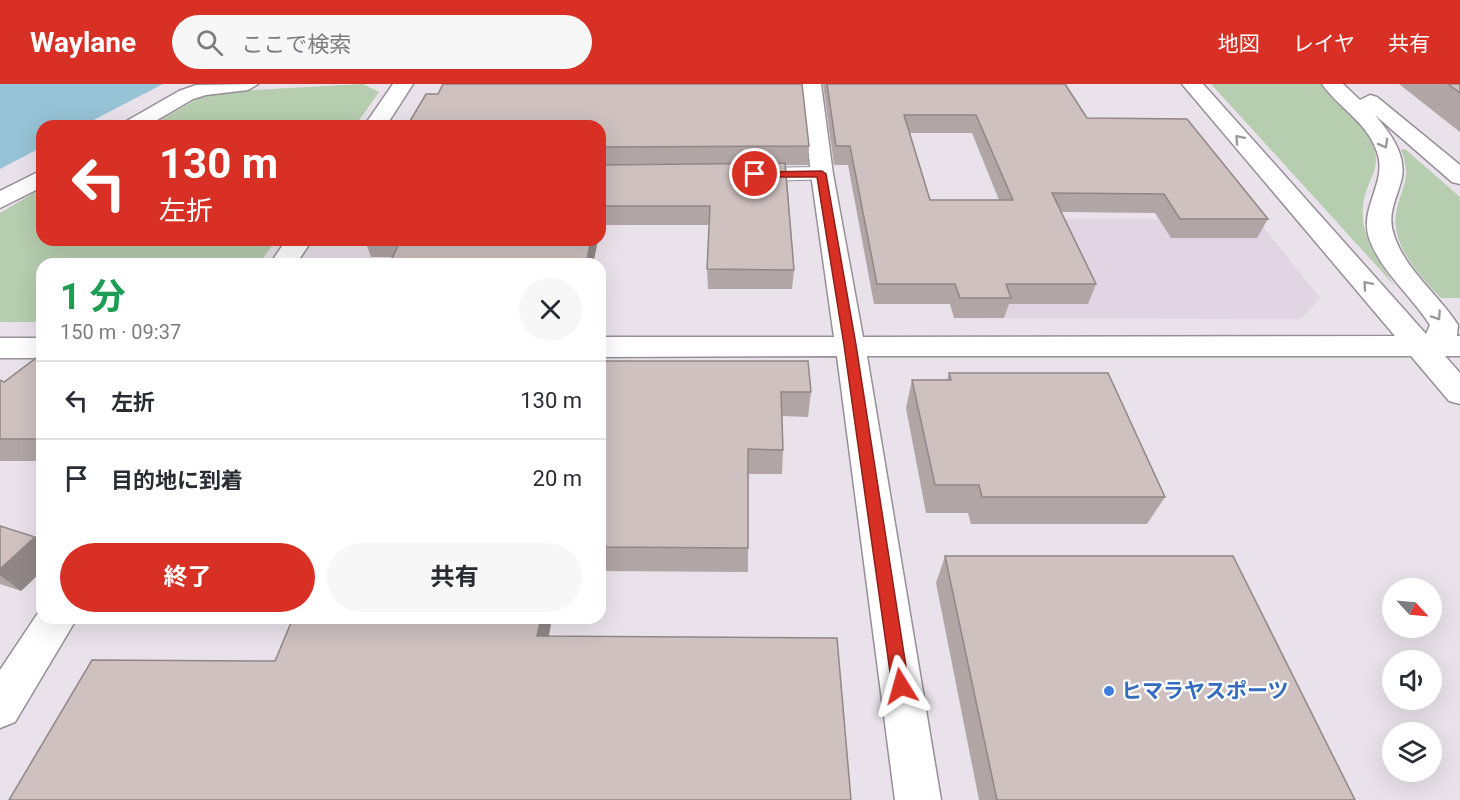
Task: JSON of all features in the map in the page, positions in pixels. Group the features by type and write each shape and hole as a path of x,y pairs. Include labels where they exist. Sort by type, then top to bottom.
{"street":[{"path":"142,120 186,95 203,89 248,84"},
{"path":"379,120 403,84"},
{"path":"811,84 822,174 918,800"},
{"path":"1192,84 1460,393"},
{"path":"1332,84 1378,133 1389,152 1391,176 1378,210 1381,235 1398,268 1444,325 1442,337 1435,342 1419,345"},
{"path":"1350,84 1460,177"},
{"path":"728,175 822,174"},
{"path":"0,201 36,180"},
{"path":"606,347 1460,346"},
{"path":"0,348 36,348"},
{"path":"0,707 53,624"}],"shaded area":[{"path":"926,219 1257,219 1320,298 1301,319 954,318"}],"green space":[{"path":"363,84 379,92 359,120 160,120 199,98 217,92"},
{"path":"1211,84 1321,84 1350,114 1370,139 1376,154 1374,171 1363,205 1363,218 1374,253 1395,286"},
{"path":"1405,149 1460,197 1460,298 1441,298 1416,270 1398,237 1396,213 1406,175 1401,150"},
{"path":"36,192 36,246 272,246 263,258 36,258 36,322 0,322 0,213"}],"water":[{"path":"0,84 163,84 94,120 36,120 36,150 0,169"}],"building":[{"path":"443,84 802,84 809,146 606,147 606,120 411,120 426,94 438,94"},
{"path":"827,84 1065,84 1087,118 1187,119 1268,219 1180,219 1164,194 1052,193 1096,284 1006,284 1011,298 960,298 955,284 877,284 850,146 836,146","holes":["904,115 976,115 1013,200 930,200"]},
{"path":"1448,84 1460,84 1460,93"},
{"path":"785,163 794,270 707,269 710,206 606,206 606,165"},
{"path":"398,246 590,246 587,258 392,258"},
{"path":"36,358 36,439 0,439 0,380 4,382"},
{"path":"606,361 808,361 811,392 781,392 783,450 748,449 748,548 606,547"},
{"path":"949,373 1108,373 1165,497 982,497 979,485 935,485 912,380 951,380"},
{"path":"0,526 35,537 0,569"},
{"name":"ヒマラヤスポーツ","path":"945,556 1233,556 1355,800 997,800"},
{"path":"290,624 540,624 537,636 837,638 851,800 9,800 92,660 275,661"}],"place":[{"name":"ヒマラヤスポーツ","path":"1109,691"}],"route":[{"path":"755,174 822,174 901,686"}]}
